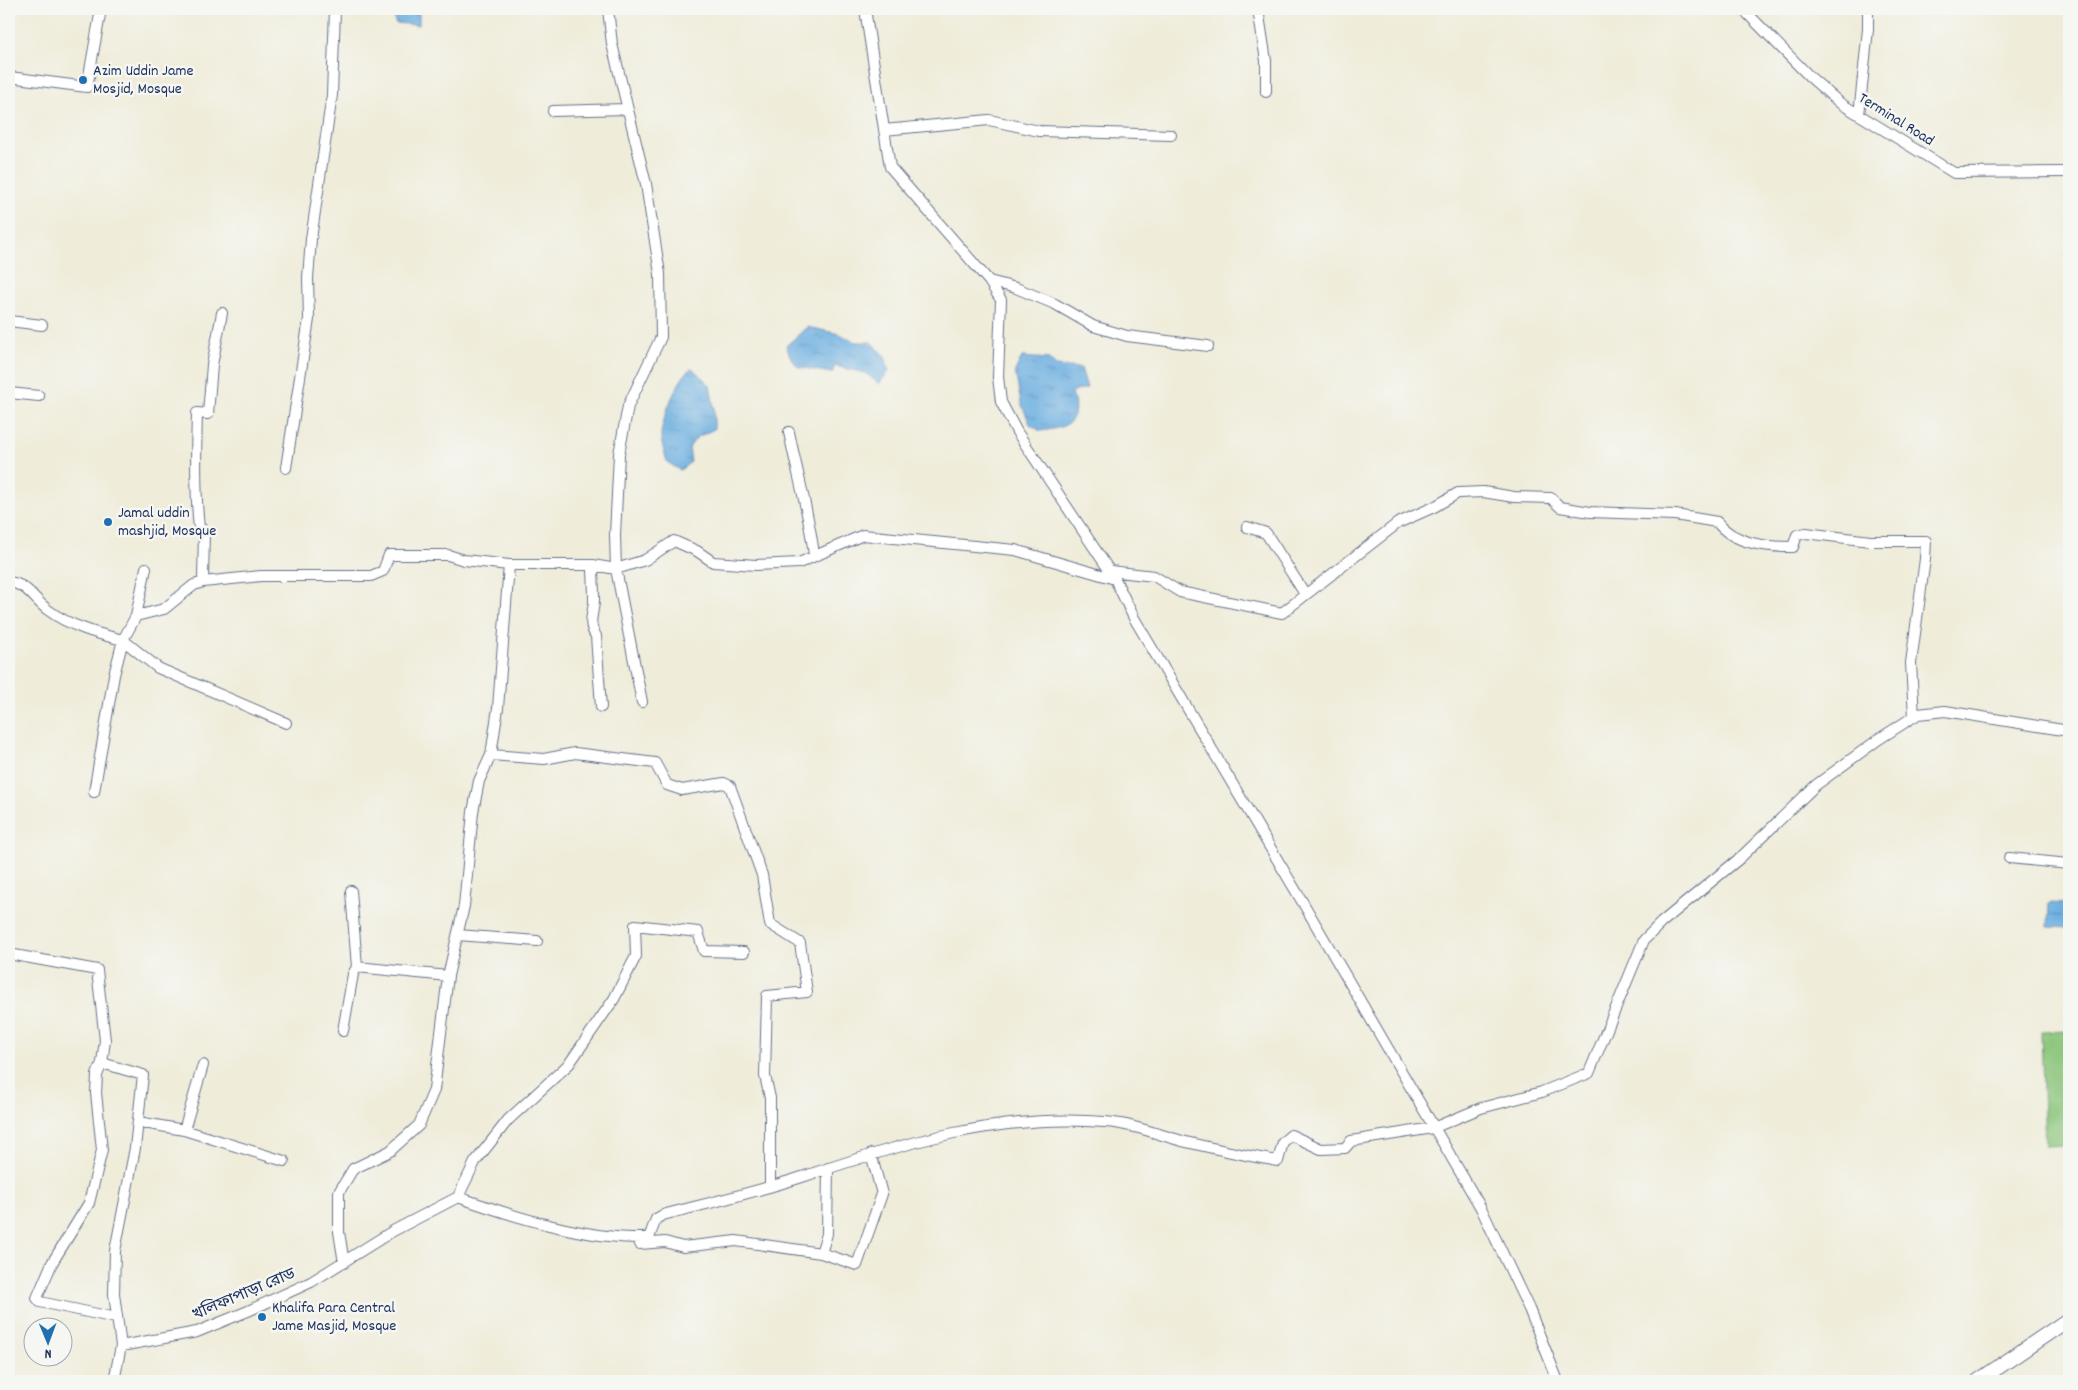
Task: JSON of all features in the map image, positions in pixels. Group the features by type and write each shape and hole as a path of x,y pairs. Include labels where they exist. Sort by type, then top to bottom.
{"street":[{"path":"9,77 87,87 101,9"},
{"path":"286,468 308,319 308,278 311,239 332,94 335,9"},
{"path":"608,9 612,44 646,184 660,274 661,337 637,384 624,424 617,482 616,569 642,702"},
{"path":"865,9 890,167 989,281 1001,300 998,377 1001,402 1017,432 1112,575 1134,618 1306,908 1432,1128 1481,1208 1529,1309 1558,1381"},
{"path":"1258,9 1266,61 1266,92"},
{"name":"Terminal Road","path":"1743,9 1810,77 1840,103 1954,173 2069,172"},
{"path":"1859,115 1868,29 1868,9"},
{"path":"553,111 626,108"},
{"path":"884,130 989,120 1039,131 1171,135"},
{"path":"989,281 1016,288 1055,304 1093,326 1127,336 1208,346"},
{"path":"203,582 204,530 200,528 195,485 198,442 197,413 208,414 212,365 222,313"},
{"path":"9,321 42,325"},
{"path":"9,393 39,396"},
{"path":"789,432 799,484 810,520 814,555"},
{"path":"136,616 164,609 194,585 203,582 261,576 371,576 383,571 389,555 448,555 464,560 509,565 593,565 616,569 645,560 674,541 697,551 713,562 756,565 800,563 814,555 863,535 1015,550 1112,575 1154,576 1180,592 1282,613 1398,523 1434,507 1458,493 1483,492 1514,497 1551,498 1560,507 1590,512 1674,515 1717,522 1725,532 1733,536 1773,547 1792,547 1797,535 1806,533 1870,540 1926,541 1911,663 1914,717"},
{"path":"1247,527 1266,533 1305,594"},
{"path":"344,1263 338,1232 339,1192 353,1169 390,1151 419,1125 434,1090 448,976 464,906 470,840 479,781 491,755 498,708 509,565"},
{"path":"593,565 594,599 591,620 592,631 596,636 602,707"},
{"path":"94,792 114,675 123,640 136,616 146,568"},
{"path":"9,582 21,584 49,611 94,633 123,640 158,668 286,723"},
{"path":"744,952 704,951 698,932 635,925 636,956 614,999 569,1064 508,1120 475,1162 458,1196 531,1220 574,1230 636,1239 649,1238 656,1219 663,1216 770,1187 871,1154 939,1135 1014,1122 1106,1122 1143,1128 1184,1141 1278,1162 1283,1142 1291,1135 1321,1149 1345,1148 1351,1141 1432,1128 1481,1108 1542,1092 1589,1073 1644,940 1662,922 1740,858 1816,785 1918,714 1945,711 2069,731"},
{"path":"491,755 544,759 575,753 621,757 655,763 667,785 682,790 724,783 730,786 762,875 770,924 800,943 807,992 767,996 765,1076 770,1098 770,1187"},
{"path":"2009,858 2069,864"},
{"path":"343,1031 353,974 357,968 352,891"},
{"path":"458,935 537,941"},
{"path":"9,954 97,970 105,1040 102,1063 97,1075 96,1094 102,1150 88,1203 52,1263 37,1298 40,1302 116,1318"},
{"path":"357,968 448,976"},
{"path":"102,1063 143,1075 138,1122 115,1251 114,1294 121,1346 114,1381"},
{"path":"184,1130 204,1064"},
{"path":"138,1122 184,1130 284,1161"},
{"path":"636,1239 637,1244 664,1242 683,1247 736,1241 821,1253 857,1265 882,1194 871,1154"},
{"path":"821,1253 827,1234 828,1168"},
{"name":"খলিফাপাড়া রোড","path":"121,1346 197,1332 311,1282 393,1231 458,1196"},
{"path":"1978,1381 2069,1319"}],"green space":[{"path":"2069,1031 2069,1145 2045,1146 2041,1032"}],"water":[{"path":"395,9 419,9 419,25 395,23"},
{"path":"807,327 840,334 855,342 871,342 885,357 889,371 879,384 865,373 835,366 832,373 798,367 791,358 786,346"},
{"path":"1022,357 1049,359 1056,366 1081,368 1087,388 1072,392 1075,410 1070,422 1058,428 1040,431 1030,424 1021,403 1015,371"},
{"path":"692,368 710,385 714,408 714,429 696,438 689,448 691,462 680,470 667,462 661,435 664,419 676,389"},
{"path":"2049,903 2069,904 2069,928 2048,927"}],"place":[{"name":"Azim Uddin Jame Mosjid, Mosque","path":"83,80"},
{"name":"Jamal uddin mashjid, Mosque","path":"108,522"},
{"name":"Khalifa Para Central Jame Masjid, Mosque","path":"262,1317"}]}
